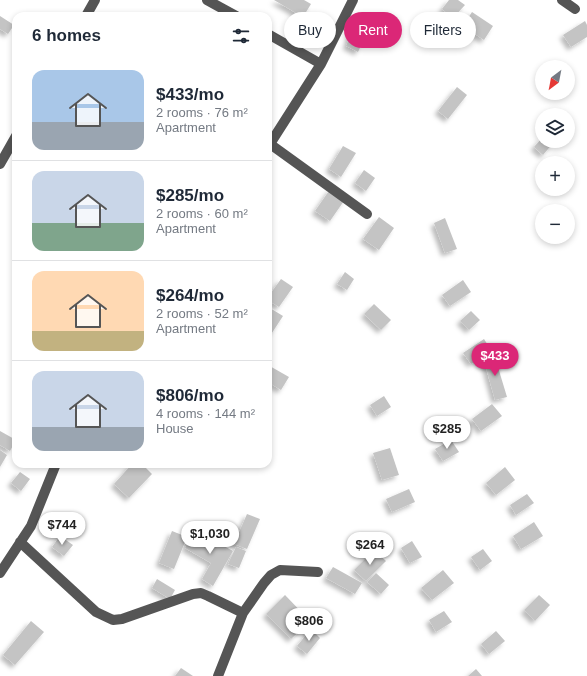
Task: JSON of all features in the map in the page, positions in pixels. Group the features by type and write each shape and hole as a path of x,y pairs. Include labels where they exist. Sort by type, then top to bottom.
{"street":[{"path":"88,12 95,0"},
{"path":"207,0 229,12"},
{"path":"272,140 321,64 353,0"},
{"path":"562,0 575,9"},
{"path":"272,36 321,64"},
{"path":"0,164 12,143"},
{"path":"272,147 367,214"},
{"path":"0,573 31,526 54,468"},
{"path":"20,542 96,612 113,620 122,619 193,594 200,593 243,613"},
{"path":"218,676 243,613 271,575 280,570 318,572"}],"building":[{"path":"274,0 304,0 311,4 306,12 294,12"},
{"path":"449,0 458,0 465,5 459,12 446,12 442,9"},
{"path":"476,15 493,26 484,40 476,35"},
{"path":"0,16 12,24 12,28 8,34 0,29"},
{"path":"585,21 587,25 587,37 571,47 563,35"},
{"path":"350,48 360,48 358,52"},
{"path":"457,87 467,95 448,119 438,111"},
{"path":"343,146 356,153 341,177 329,169"},
{"path":"535,148 549,148 543,155"},
{"path":"364,170 375,178 366,191 355,183"},
{"path":"331,188 346,198 330,221 315,211"},
{"path":"379,217 394,228 379,250 363,239"},
{"path":"445,218 457,249 445,253 434,223"},
{"path":"345,272 354,279 347,290 337,284"},
{"path":"281,279 293,287 279,307 272,303 272,291"},
{"path":"463,280 471,292 450,306 442,295"},
{"path":"374,304 391,320 381,330 364,314"},
{"path":"272,309 283,316 272,333"},
{"path":"471,311 480,320 469,330 460,321"},
{"path":"484,339 491,350 471,364 463,353"},
{"path":"494,354 507,397 495,400 483,357"},
{"path":"272,367 289,377 281,390 272,384"},
{"path":"384,396 391,407 377,416 370,405"},
{"path":"492,404 502,416 481,431 472,419"},
{"path":"0,431 12,438 12,447 10,451 0,445"},
{"path":"451,440 459,452 443,461 435,449"},
{"path":"390,448 399,475 382,480 373,453"},
{"path":"0,450 7,455 0,467"},
{"path":"505,467 515,480 496,495 486,483"},
{"path":"128,468 146,468 152,474 129,498 114,484"},
{"path":"20,472 30,479 21,491 11,483"},
{"path":"409,489 415,502 392,512 386,499"},
{"path":"527,494 534,503 516,515 510,505"},
{"path":"247,514 260,519 247,549 234,544"},
{"path":"534,522 543,536 521,549 513,536"},
{"path":"195,530 233,551 213,586 202,579 211,563 185,548"},
{"path":"172,531 187,537 174,569 159,563"},
{"path":"60,536 73,545 64,556 52,547"},
{"path":"412,541 422,557 410,563 401,548"},
{"path":"236,547 246,551 239,568 228,564"},
{"path":"483,549 492,561 480,570 471,557"},
{"path":"374,550 386,561 366,581 354,570"},
{"path":"333,567 362,583 355,594 326,578"},
{"path":"443,570 454,583 432,600 421,588"},
{"path":"376,573 389,585 381,594 367,582"},
{"path":"157,579 175,590 170,599 152,588"},
{"path":"285,595 310,621 291,639 266,614"},
{"path":"539,595 550,605 535,621 524,610"},
{"path":"444,611 452,622 436,632 429,620"},
{"path":"31,621 44,632 15,665 3,655"},
{"path":"311,629 320,638 307,654 297,646"},
{"path":"496,631 505,641 489,654 481,644"},
{"path":"181,668 193,676 175,676"},
{"path":"476,669 482,676 468,676"}]}
